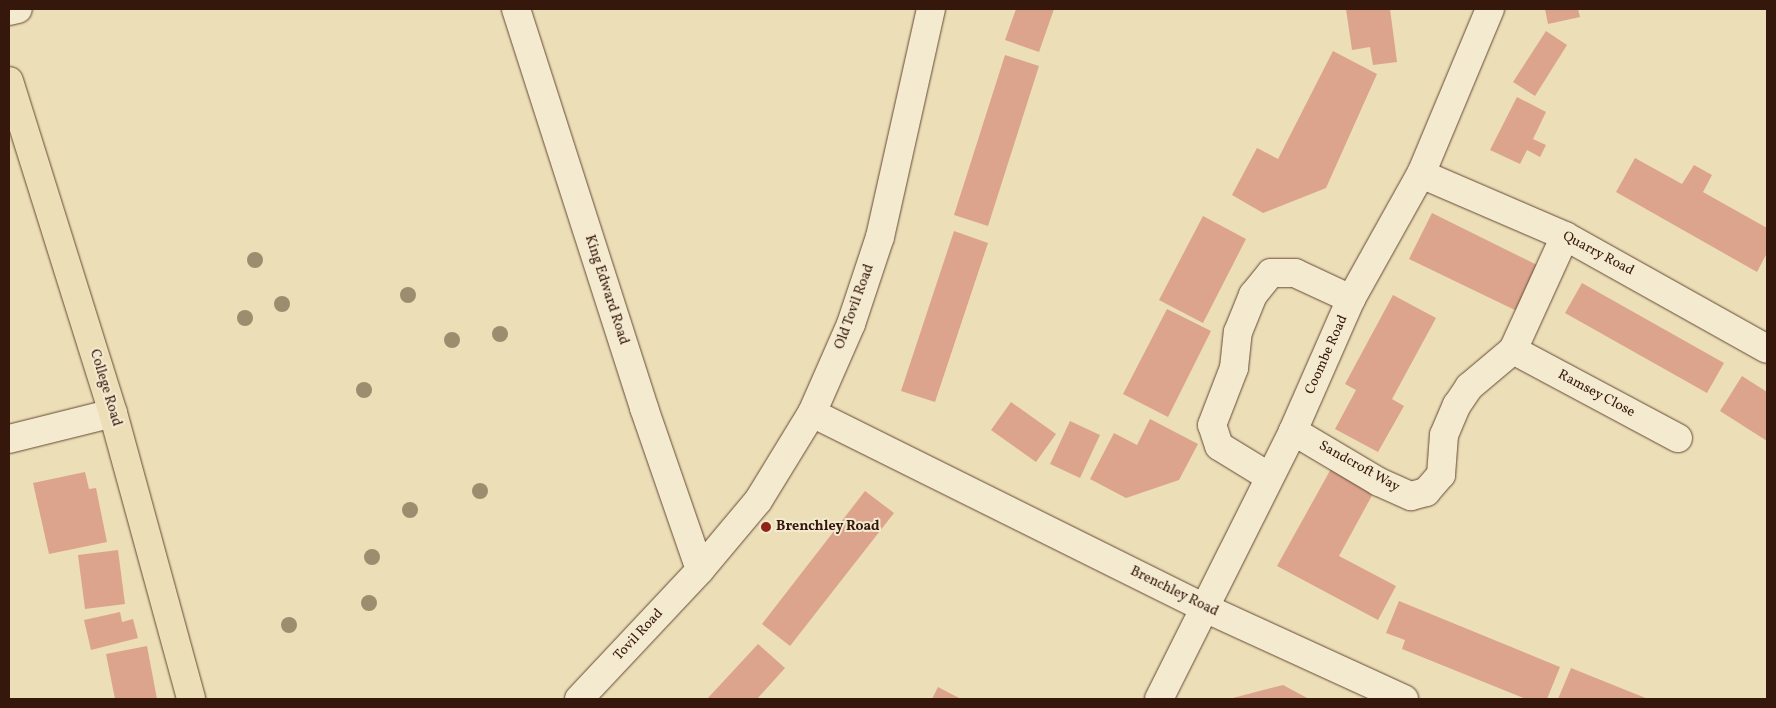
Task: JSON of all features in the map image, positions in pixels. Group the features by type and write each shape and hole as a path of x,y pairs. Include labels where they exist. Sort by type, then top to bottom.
{"main road":[{"name":"College Road","path":"9,81 113,413 191,699"}],"street":[{"path":"9,11 18,9"},
{"name":"King Edward Road","path":"516,9 644,408 700,570"},
{"name":"Old Tovil Road","path":"700,570 758,501 812,413 851,324 880,237 931,9"},
{"name":"Coombe Road","path":"1159,699 1268,476 1294,431 1351,299 1421,174 1490,9"},
{"name":"Quarry Road","path":"1421,174 1565,236 1767,349"},
{"name":"Sandcroft Way","path":"1294,431 1379,482 1411,496 1426,492 1441,475 1444,435 1457,405 1469,387 1513,350 1565,236"},
{"path":"1268,476 1219,446 1212,425 1234,368 1238,332 1253,295 1271,272 1295,272 1351,299"},
{"name":"Ramsey Close","path":"1513,350 1678,438"},
{"path":"9,439 113,413"},
{"name":"Brenchley Road","path":"812,413 1205,608 1404,699"},
{"name":"Tovil Road","path":"579,699 700,570"}],"building":[{"path":"1016,9 1054,9 1039,52 1005,40"},
{"path":"1346,9 1390,9 1397,62 1373,65 1370,47 1352,50"},
{"path":"1545,9 1578,9 1580,17 1548,24"},
{"path":"1546,31 1567,45 1535,96 1513,82"},
{"path":"1333,51 1377,74 1326,188 1263,213 1232,195 1257,148 1278,159"},
{"path":"1005,55 1039,66 988,226 954,215"},
{"path":"1517,97 1546,112 1533,139 1546,145 1540,157 1527,150 1520,164 1490,150"},
{"path":"1635,158 1682,184 1694,165 1712,175 1703,192 1767,228 1767,253 1757,272 1616,192"},
{"path":"1432,213 1541,267 1519,312 1409,259"},
{"path":"1203,216 1246,239 1203,323 1159,300"},
{"path":"954,231 988,243 935,402 901,391"},
{"path":"1582,283 1724,363 1707,393 1565,313"},
{"path":"1393,295 1436,318 1392,399 1404,406 1378,452 1335,429 1356,390 1345,384"},
{"path":"1167,309 1211,331 1168,417 1123,394"},
{"path":"1742,376 1767,392 1767,441 1720,411"},
{"path":"1011,402 1056,434 1036,462 991,430"},
{"path":"1150,419 1198,444 1179,480 1126,498 1090,479 1114,433 1137,445"},
{"path":"1070,421 1100,435 1080,478 1050,464"},
{"path":"1332,467 1375,490 1339,556 1396,586 1378,620 1277,566"},
{"path":"85,472 89,489 96,488 107,542 49,554 33,483"},
{"path":"865,491 894,513 790,646 762,624"},
{"path":"118,550 125,604 85,609 78,555"},
{"path":"1399,601 1560,667 1547,699 1526,699 1402,649 1405,640 1386,633"},
{"path":"120,612 122,622 133,619 138,638 91,650 84,620"},
{"path":"758,644 785,668 757,699 707,699"},
{"path":"147,646 157,699 115,699 106,654"},
{"path":"1571,668 1648,699 1558,699"},
{"path":"1283,685 1309,699 1229,699"},
{"path":"938,687 961,699 932,699"}],"place":[{"name":"Brenchley Road","path":"766,527"}]}
